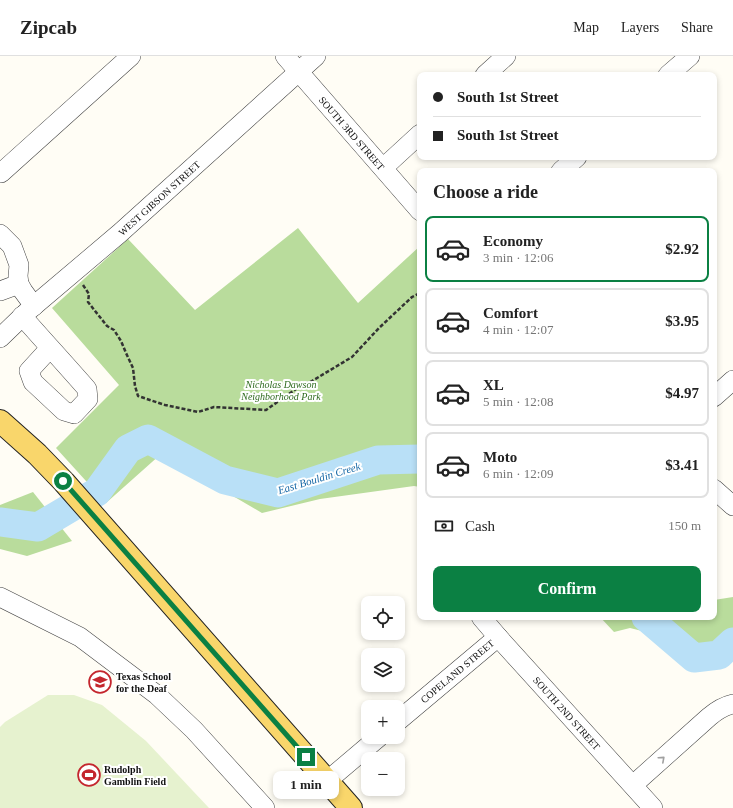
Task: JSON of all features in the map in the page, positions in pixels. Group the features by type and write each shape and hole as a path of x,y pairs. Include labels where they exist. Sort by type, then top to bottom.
{"main road":[{"path":"0,420 64,482 351,808"}],"street":[{"path":"1,173 131,56"},
{"name":"SOUTH 3RD STREET","path":"285,56 417,208"},
{"name":"WEST GIBSON STREET","path":"0,338 28,311 120,233 316,56"},
{"path":"488,72 506,56"},
{"path":"671,72 690,56"},
{"path":"383,168 417,137"},
{"path":"564,168 574,160"},
{"path":"0,234 12,246 19,265 19,284 23,291 28,311 50,348"},
{"path":"0,291 19,284"},
{"path":"717,394 733,380"},
{"path":"717,492 733,506"},
{"path":"0,597 80,637 157,695 194,730 264,808"},
{"name":"SOUTH 2ND STREET","path":"484,620 652,808"},
{"name":"COPELAND STREET","path":"405,715 498,637"},
{"path":"633,785 717,710 729,704 733,704"},
{"path":"327,781 370,744"}],"path":[{"path":"82,285 89,294 88,302 107,326 114,330 121,341 133,368 138,396 164,405 198,412 214,407 266,410 296,389 352,357 378,328 412,297 417,294"}],"green space":[{"name":"Nicholas Dawson Neighborhood Park","path":"298,228 358,303 417,249 417,486 320,499 262,513 161,454 106,503 56,448 119,385 52,308 128,239 195,310"},
{"path":"33,492 72,541 27,556 0,549 0,505"},
{"path":"733,597 733,660 714,670 697,670 680,663 642,631 630,628 614,632 603,620 717,620 717,600"},
{"name":"Rudolph Gamblin Field","path":"48,695 74,695 102,705 146,741 209,808 0,808 0,727 5,722"}],"waterway":[{"name":"East Bouldin Creek","path":"0,522 38,527 97,492 128,449 148,439 225,480 278,493 378,460 417,459"},
{"name":"East Bouldin Creek","path":"650,620 694,658 719,655 733,642"}],"place":[{"name":"Texas School for the Deaf","path":"100,682"},
{"name":"Rudolph Gamblin Field","path":"89,775"}],"route":[{"path":"63,481 306,757"}]}
